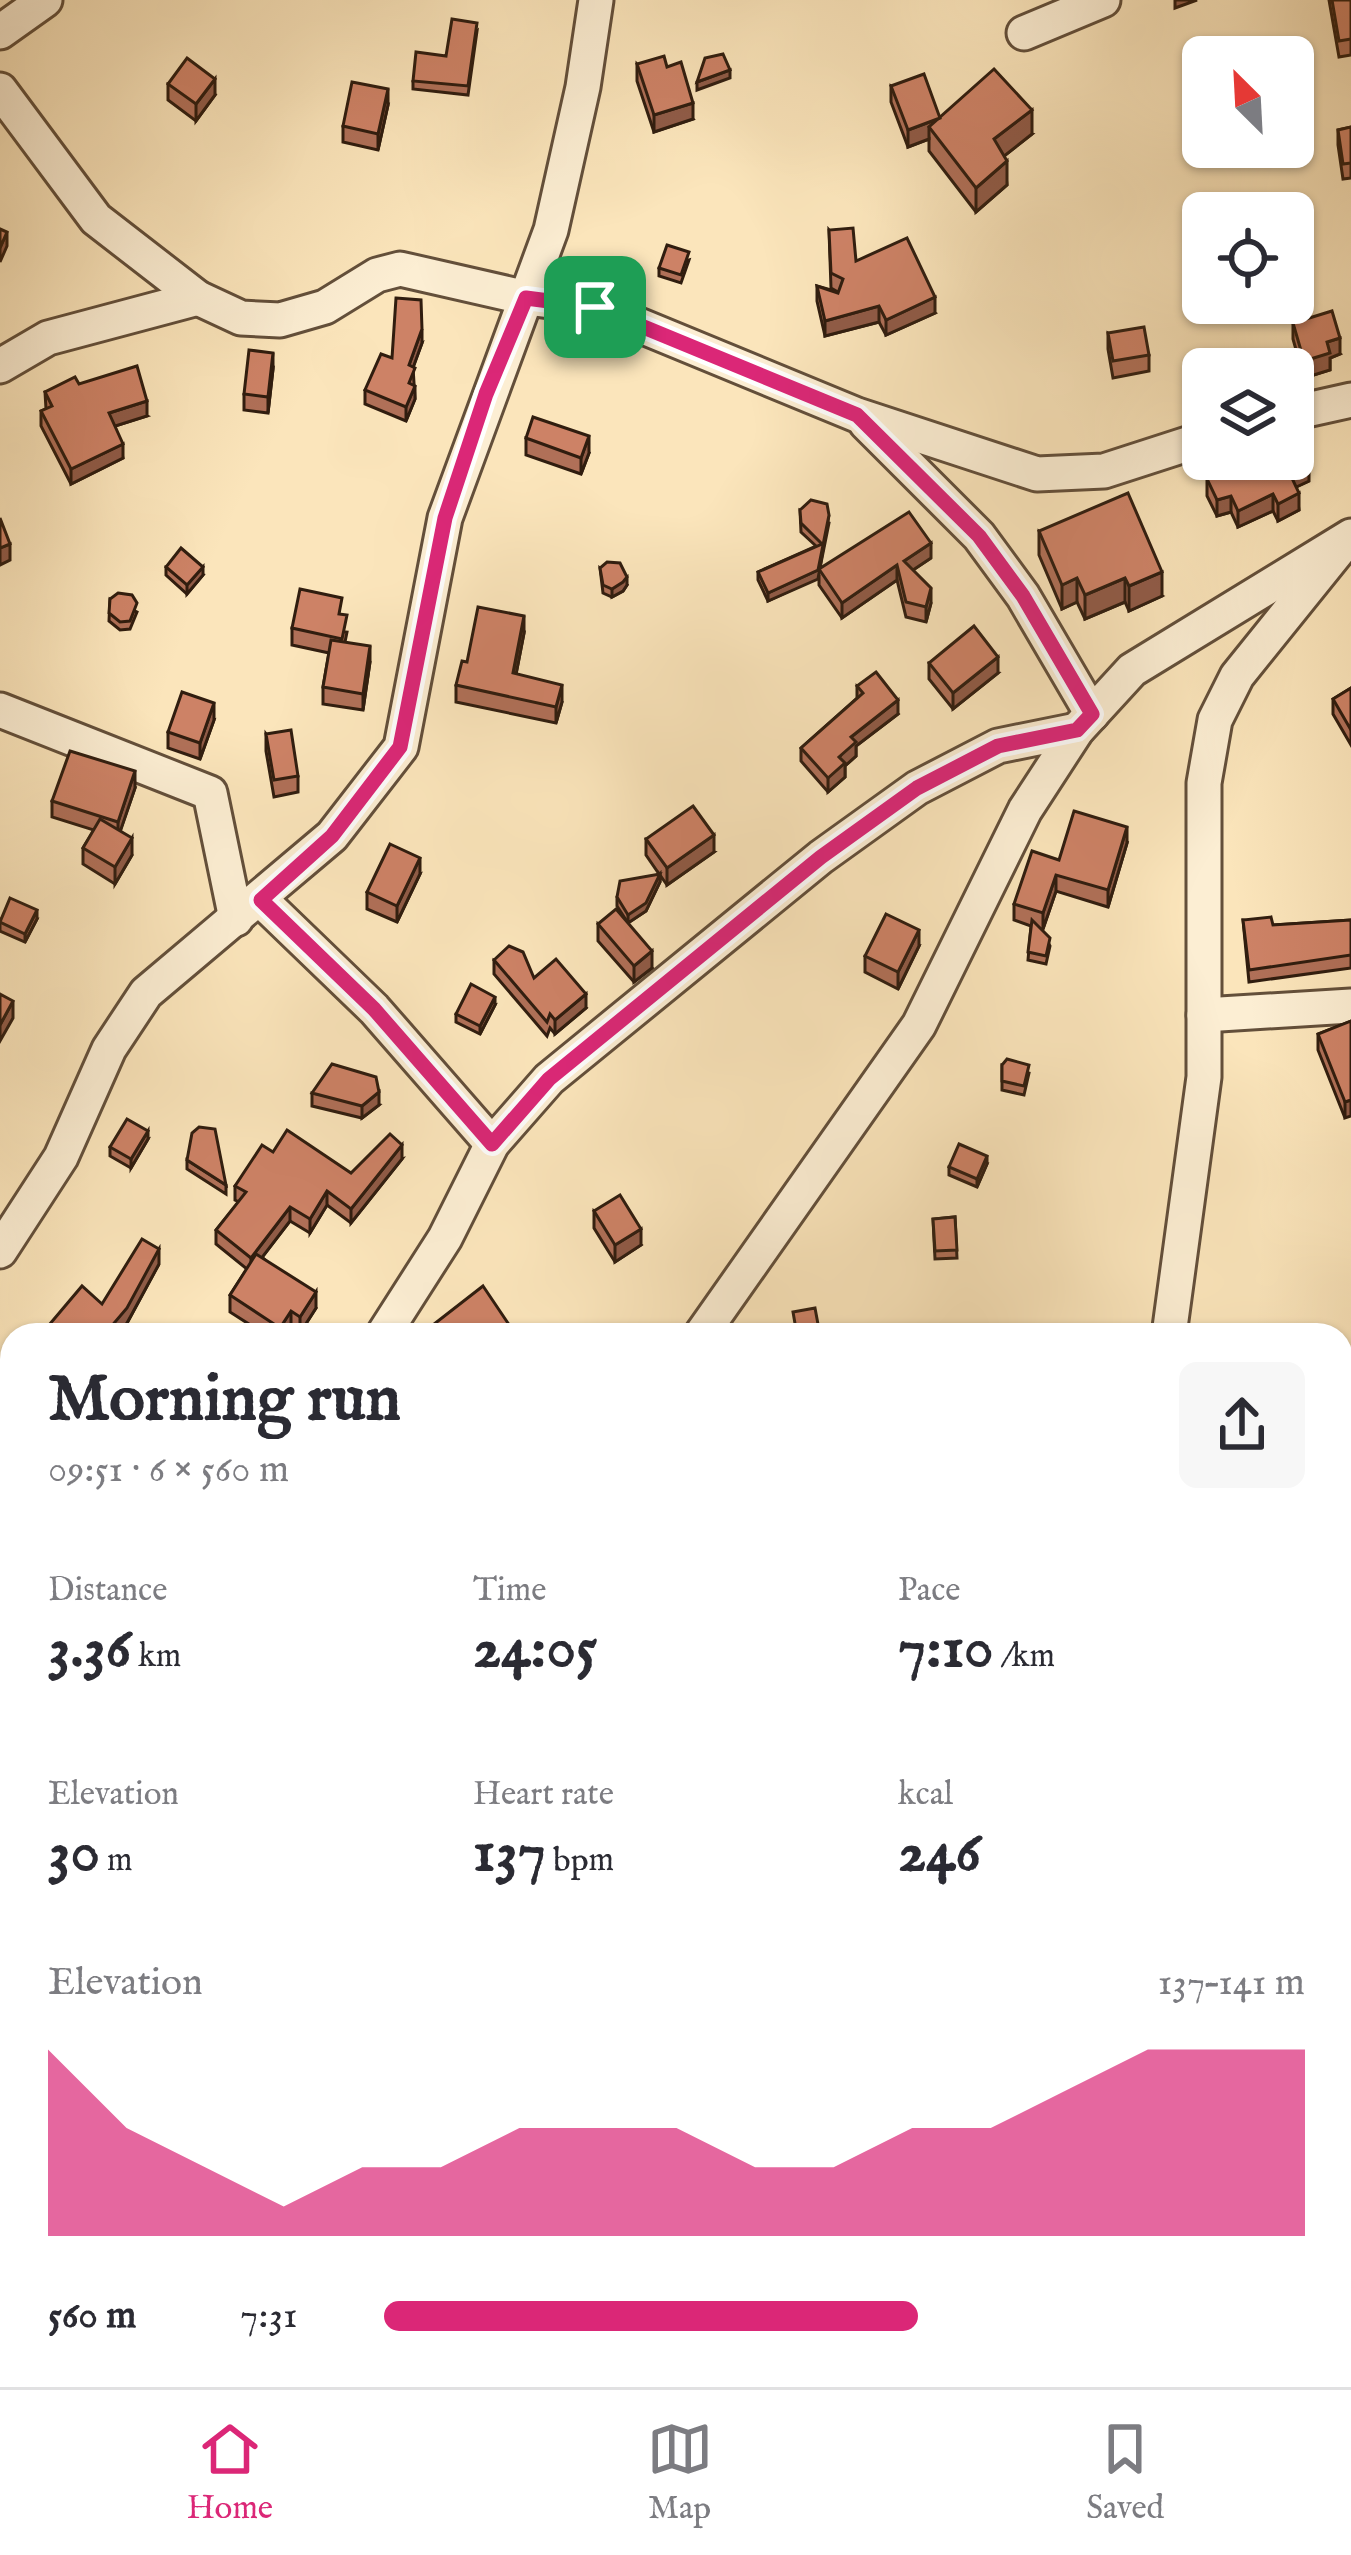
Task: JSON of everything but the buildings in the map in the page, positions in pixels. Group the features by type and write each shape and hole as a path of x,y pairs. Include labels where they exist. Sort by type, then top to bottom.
{"street":[{"path":"0,32 45,0"},
{"path":"0,1251 61,1156 126,1019 177,964 249,910 332,836 400,747 445,518 556,209 596,0"},
{"path":"1024,34 1103,0"},
{"path":"0,90 96,219 197,298 241,318 280,320 325,307 377,275 400,269 526,298 595,307 857,415 1037,474 1071,477 1182,445"},
{"path":"0,366 48,338 197,298"},
{"path":"1314,408 1351,400"},
{"path":"857,415 979,536 1023,596 1084,722"},
{"path":"709,1323 919,1025 1025,810 1084,722 1132,670 1348,538"},
{"path":"1171,1323 1204,1077 1204,783 1215,720 1237,676 1348,538"},
{"path":"0,710 206,789 249,910 374,1009 492,1144"},
{"path":"391,1323 445,1238 492,1144 549,1079 821,857 917,788 998,746 1084,722"},
{"path":"1204,1015 1351,1006"}],"route":[{"path":"526,298 595,307 857,415 979,536 1023,596 1092,714 1077,730 998,746 917,788 821,857 549,1079 509,1119 492,1144 374,1009 261,900 332,836 400,747 420,664 445,518 486,394 526,298"}]}
